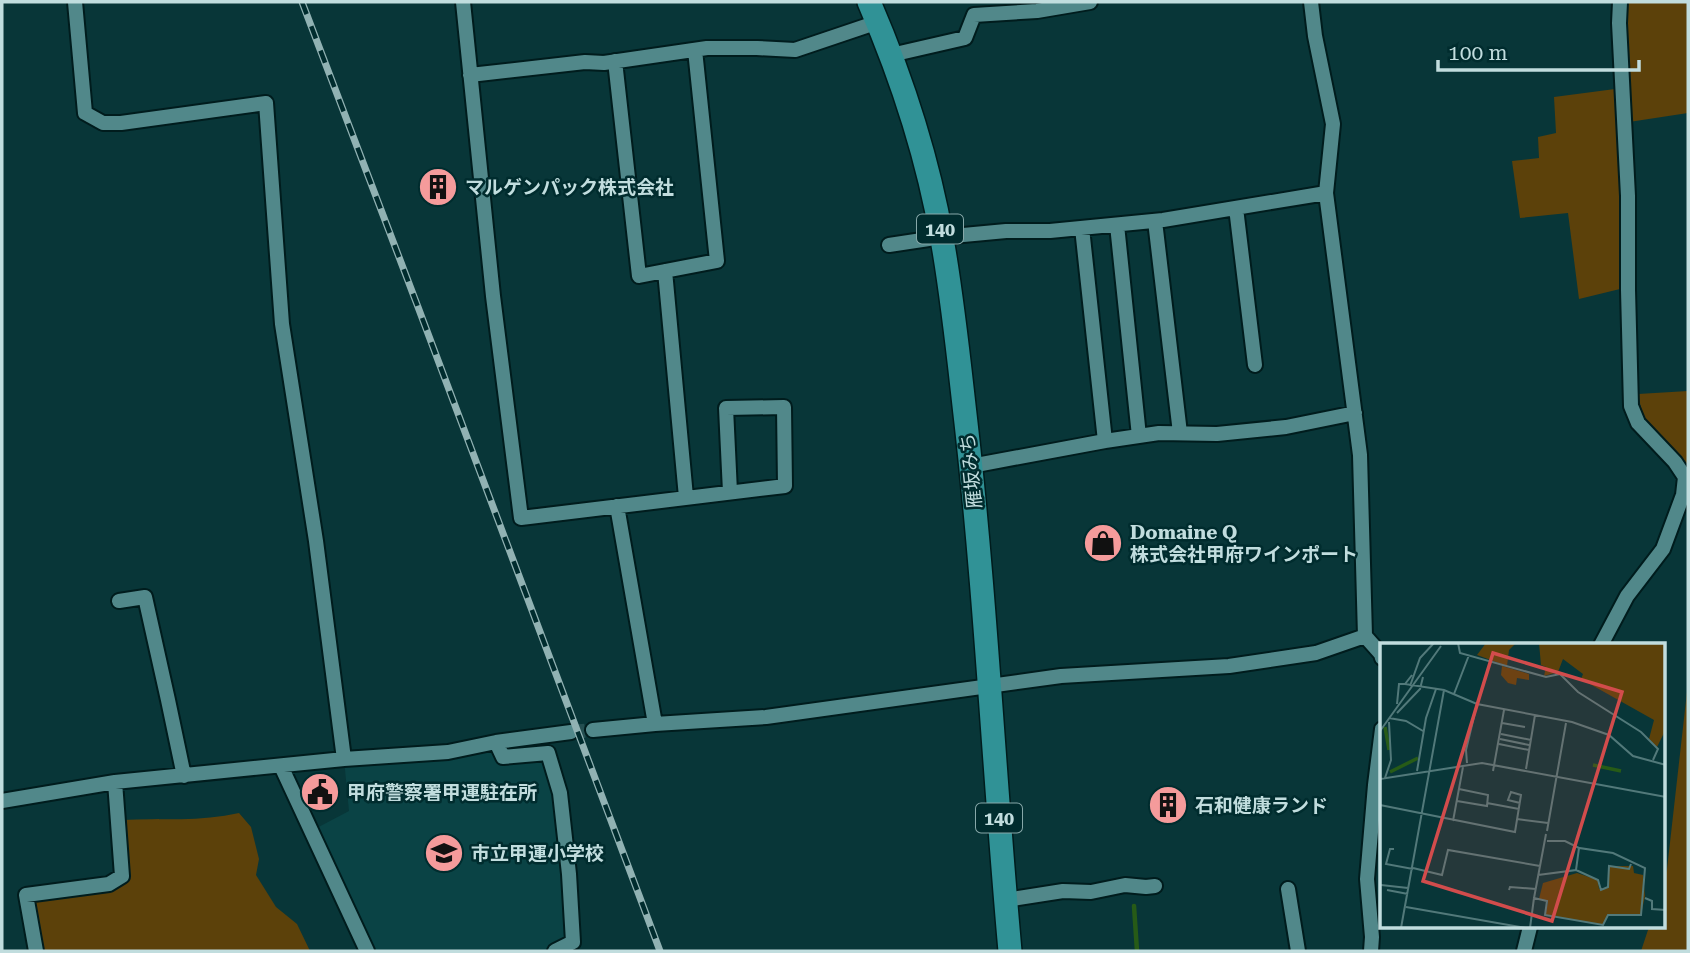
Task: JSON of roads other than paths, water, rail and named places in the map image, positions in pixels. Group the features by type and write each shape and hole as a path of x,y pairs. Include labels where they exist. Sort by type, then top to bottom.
{"highway":[{"name":"雁坂みち","path":"874,12 891,55 922,156 942,237 953,304 971,466 1010,951"}],"street":[{"path":"75,2 85,113 103,123 121,123 266,103 282,324 313,515 344,759"},
{"path":"463,2 493,296 521,518 785,486 785,407 726,408 730,492"},
{"path":"891,55 965,38 974,15 1037,11 1090,2"},
{"path":"1311,2 1333,124 1326,193 1360,454 1366,636 1380,653"},
{"path":"1602,643 1627,596 1663,550 1683,495 1685,477 1675,462 1638,423 1631,406 1628,197 1620,2"},
{"path":"470,75 695,50 795,50 874,12"},
{"path":"615,61 639,276 717,261 695,50"},
{"path":"889,245 1006,231 1050,232 1154,221 1326,193"},
{"path":"1236,208 1255,365"},
{"path":"1154,221 1180,433"},
{"path":"1117,225 1139,436"},
{"path":"1082,228 1105,441"},
{"path":"665,271 686,497"},
{"path":"971,466 1159,433 1217,434 1286,427 1354,413"},
{"path":"617,506 655,724"},
{"path":"119,601 145,597 184,776"},
{"path":"593,730 766,717 1061,676 1229,666 1316,653 1366,636"},
{"path":"2,801 115,782 344,759 448,752 496,742 571,732"},
{"path":"496,742 503,757 548,753 559,793 569,874 573,942 555,951"},
{"path":"1371,951 1367,879 1380,745"},
{"path":"281,766 367,951"},
{"path":"36,951 26,895 110,884 122,876 115,782"},
{"path":"1006,900 1063,891 1091,892 1125,885 1156,886"},
{"path":"1288,888 1298,951"},
{"path":"1524,951 1530,928"}],"waterway":[{"path":"1134,906 1137,951"}],"tunnel":[{"path":"571,732 593,730"}],"railway":[{"path":"302,2 660,951"}],"place":[{"name":"マルゲンパック株式会社","path":"438,187"},
{"name":"Domaine Q 株式会社甲府ワインポート","path":"1103,543"},
{"name":"甲府警察署甲運駐在所","path":"320,792"},
{"name":"石和健康ランド","path":"1168,805"},
{"name":"市立甲運小学校","path":"444,853"}]}
